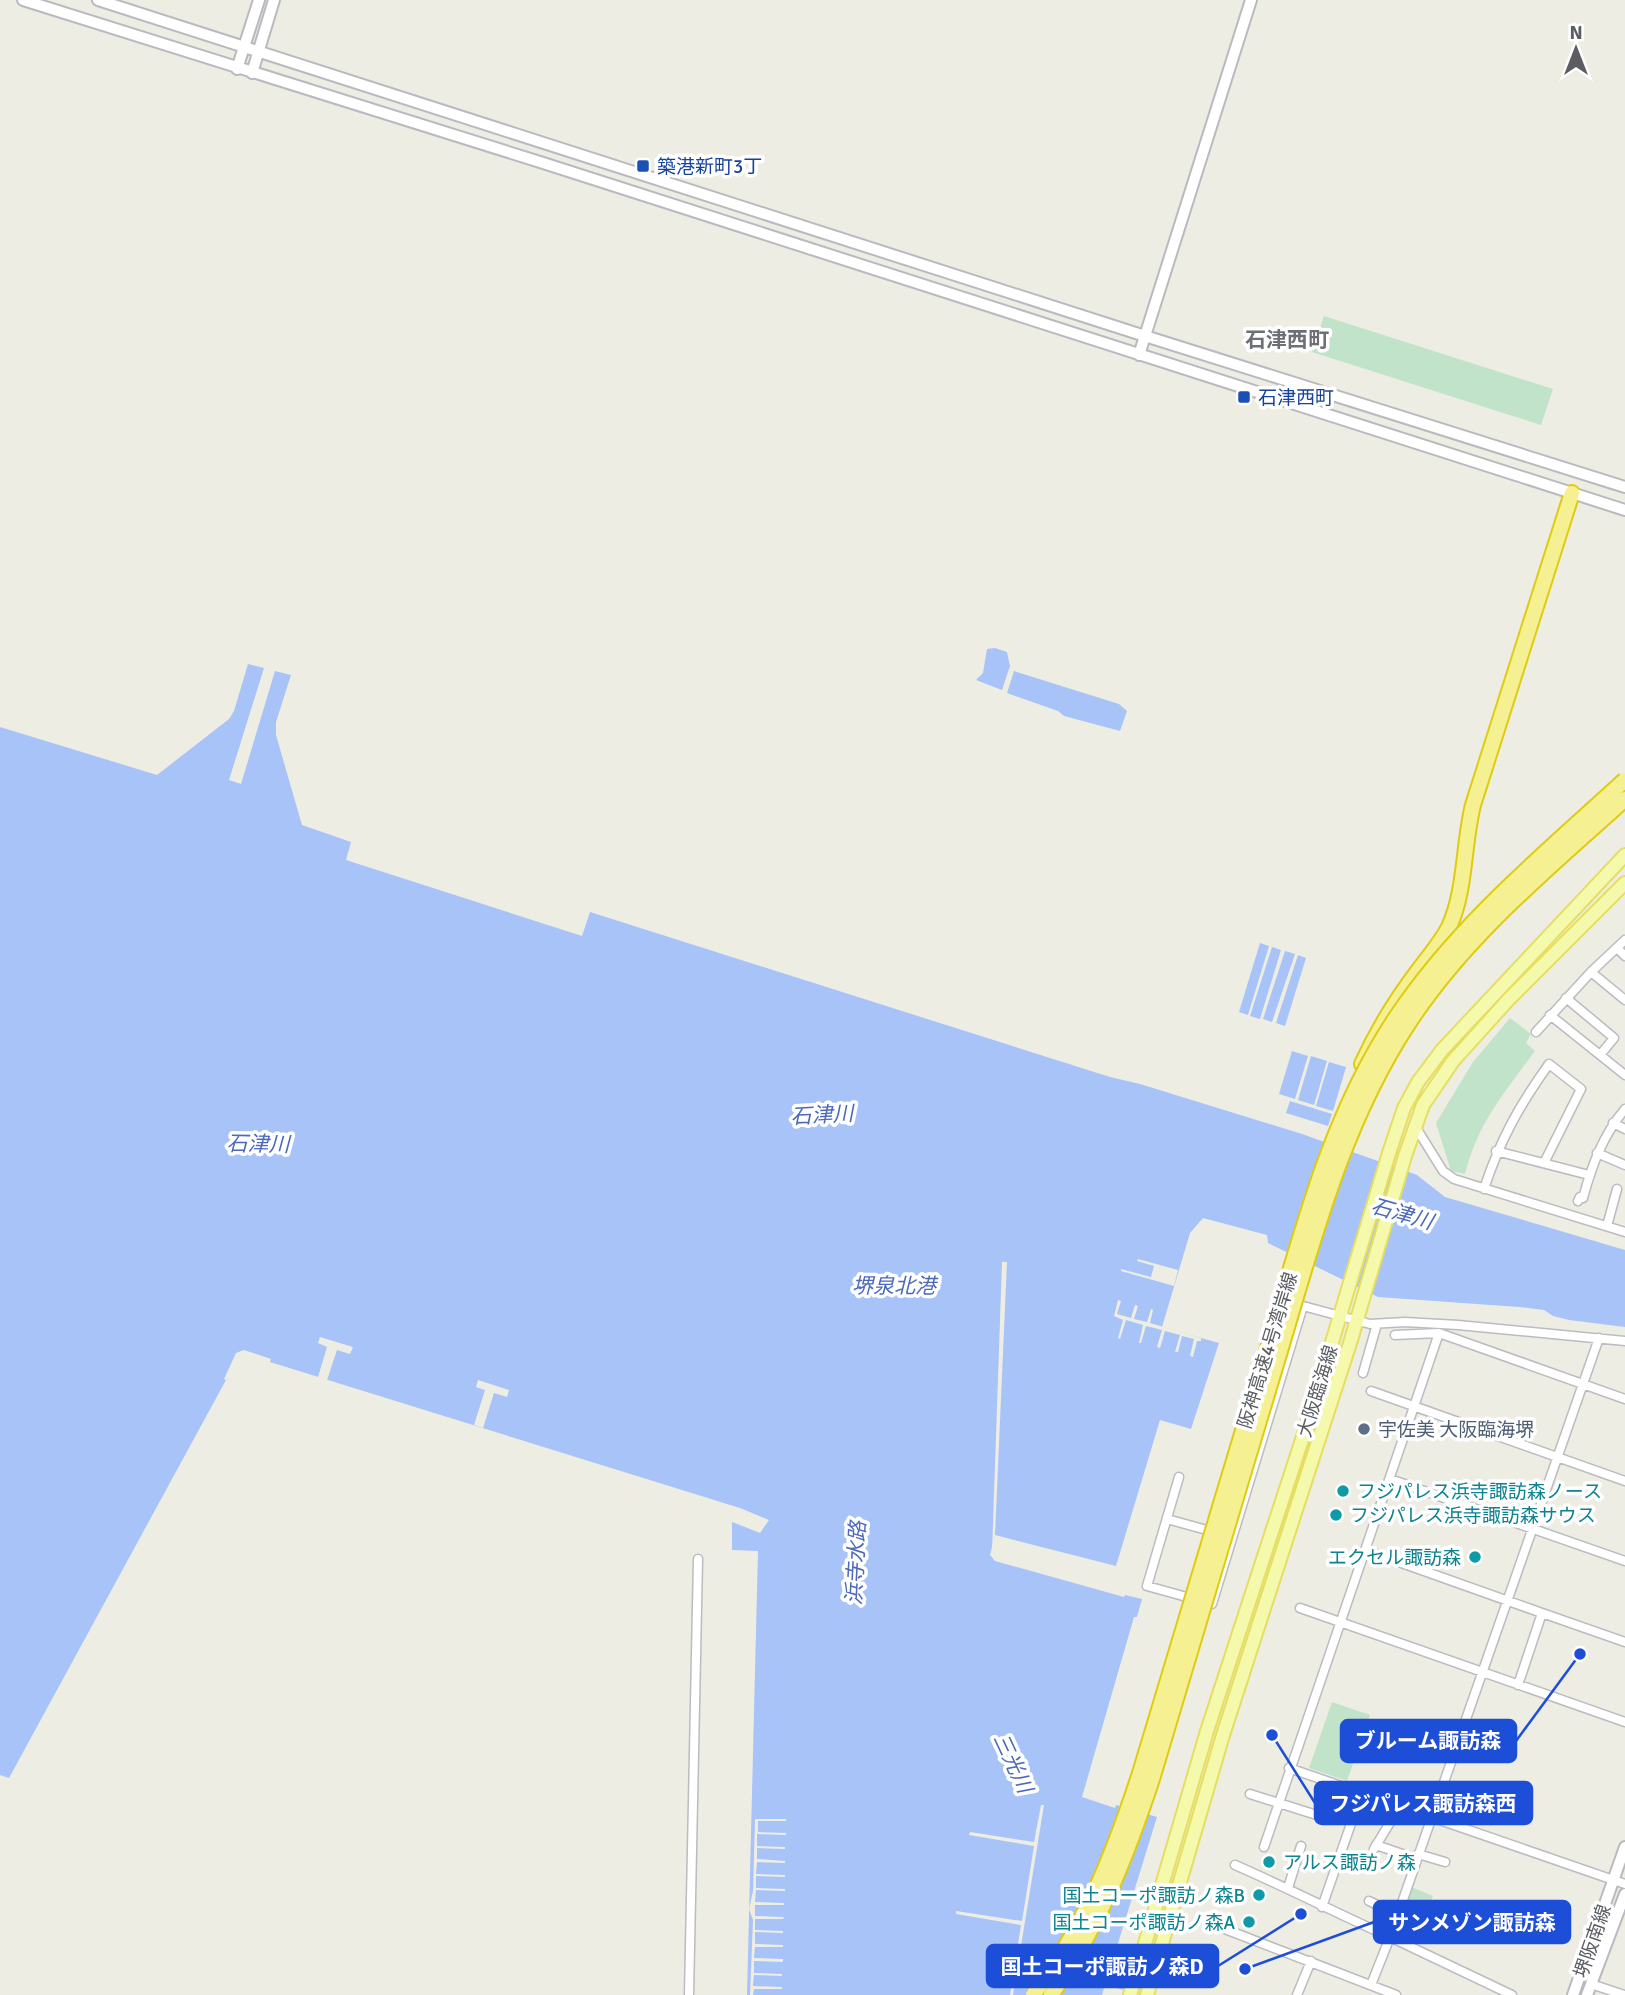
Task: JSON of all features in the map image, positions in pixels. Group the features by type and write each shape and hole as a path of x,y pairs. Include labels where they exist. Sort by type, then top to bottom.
{"highway":[{"path":"1334,1138 1371,1044 1399,997 1440,943 1454,914 1473,805 1572,493"},
{"name":"阪神高速4号湾岸線","path":"1034,1995 1091,1903 1113,1854 1299,1241 1334,1138 1372,1056 1425,977 1489,905 1625,780"},
{"name":"阪神高速4号湾岸線","path":"1051,1995 1089,1936 1126,1856 1152,1779 1313,1243 1363,1103 1408,1023 1437,983 1501,912 1625,801"}],"main road":[{"name":"大阪臨海線","path":"1132,1990 1208,1731 1404,1108 1418,1082 1442,1050 1625,855"},
{"name":"大阪臨海線","path":"1147,1992 1223,1735 1357,1320 1405,1156 1423,1105 1453,1061 1509,999 1625,883"}],"street":[{"path":"23,0 540,162 1625,510"},
{"path":"99,0 1145,336 1625,486"},
{"path":"237,69 259,0"},
{"path":"252,73 274,0"},
{"path":"1139,355 1251,0"},
{"path":"1572,493 1579,473"},
{"path":"1536,1032 1591,972 1625,940"},
{"path":"1617,948 1625,956"},
{"path":"1591,972 1625,1000"},
{"path":"1566,998 1614,1038 1600,1055"},
{"path":"1550,1015 1625,1075"},
{"path":"1484,1189 1496,1151 1523,1101 1549,1065 1581,1089 1544,1163"},
{"path":"1578,1201 1580,1197 1583,1198 1597,1153 1613,1124 1625,1110"},
{"path":"1613,1124 1625,1129"},
{"path":"1415,1126 1443,1171 1454,1179 1625,1232"},
{"path":"1496,1151 1589,1175"},
{"path":"1597,1153 1625,1165"},
{"path":"1607,1226 1618,1189"},
{"path":"1179,1477 1147,1587 1212,1604 1303,1306 1377,1324 1405,1322 1458,1325 1625,1341"},
{"path":"1363,1373 1377,1324"},
{"path":"1395,1335 1439,1333 1625,1399"},
{"path":"1264,1847 1439,1333"},
{"path":"1371,1985 1399,1915 1598,1338"},
{"path":"1371,1391 1625,1480"},
{"path":"1390,1479 1625,1561"},
{"path":"1167,1519 1232,1537"},
{"path":"1365,1550 1625,1642"},
{"path":"689,1995 698,1559"},
{"path":"1300,1608 1625,1722"},
{"path":"1518,1685 1542,1613"},
{"path":"1289,1768 1625,1884"},
{"path":"1322,1908 1362,1792"},
{"path":"1250,1794 1323,1817"},
{"path":"1400,1806 1375,1847 1445,1862"},
{"path":"1288,1888 1301,1846"},
{"name":"堺阪南線","path":"1573,1995 1625,1847"},
{"path":"1235,1865 1512,1995"},
{"name":"堺阪南線","path":"1589,1990 1625,1894"},
{"path":"1369,1902 1399,1915"},
{"path":"1217,1926 1392,1994"},
{"path":"1160,1951 1199,1962"},
{"path":"1297,1995 1311,1961"},
{"path":"1589,1990 1624,1995"}],"green space":[{"path":"1324,316 1553,389 1541,425 1312,352"},
{"path":"1510,1018 1531,1034 1526,1043 1535,1051 1485,1124 1465,1174 1451,1171 1436,1123 1473,1062"},
{"path":"1332,1702 1370,1715 1347,1781 1309,1768"},
{"path":"1411,1887 1433,1896 1411,1943 1398,1937 1397,1932"}],"water":[{"path":"995,648 1007,652 1010,666 1002,690 976,680 983,673 987,649"},
{"name":"堺泉北港","path":"248,664 264,668 229,780 241,784 275,671 291,675 276,722 276,735 302,825 351,842 346,860 582,936 590,912 1110,1077 1302,1134 1417,1175 1445,1197 1625,1250 1625,1327 1569,1320 1553,1316 1544,1310 1378,1297 1268,1243 1267,1235 1203,1218 1190,1233 1162,1327 1219,1343 1191,1429 1160,1420 1116,1566 995,1535 990,1555 995,1561 1124,1597 1142,1599 1137,1617 1134,1617 1082,1797 1115,1808 1116,1805 1157,1817 1102,1995 747,1995 758,1551 732,1550 732,1522 760,1533 769,1520 740,1508 270,1362 271,1359 244,1350 236,1353 224,1379 226,1380 9,1778 0,1775 0,727 157,775 229,719 234,711"},
{"path":"1014,671 1119,704 1127,711 1120,731 1064,716 1058,711 1007,693"},
{"path":"1260,943 1269,946 1248,1015 1239,1012"},
{"path":"1272,947 1281,950 1260,1019 1250,1016"},
{"path":"1285,951 1295,954 1272,1022 1263,1019"},
{"path":"1298,955 1306,958 1285,1026 1276,1023"},
{"path":"1292,1051 1308,1056 1295,1099 1279,1094"},
{"path":"1311,1056 1327,1061 1314,1105 1298,1100"},
{"path":"1329,1062 1346,1067 1333,1111 1316,1106"},
{"path":"1290,1101 1332,1114 1328,1126 1286,1113"}],"pier":[{"path":"1138,1259 1178,1270 1174,1286 1121,1271 1151,1277 1154,1266 1137,1261"},
{"path":"1002,1262 1007,1262 995,1535 992,1552"},
{"path":"1118,1300 1121,1301 1117,1314 1131,1318 1135,1305 1138,1306 1134,1319 1147,1322 1151,1309 1150,1323 1201,1338 1201,1341 1197,1341 1193,1357 1190,1356 1194,1339 1182,1336 1178,1352 1175,1352 1180,1335 1165,1331 1160,1348 1157,1347 1162,1330 1146,1326 1139,1343 1143,1325 1126,1320 1120,1339 1118,1338 1123,1320 1114,1316"},
{"path":"320,1337 353,1347 350,1354 337,1350 327,1380 318,1377 327,1347 318,1343"},
{"path":"478,1380 509,1390 507,1397 494,1393 483,1428 474,1425 485,1390 476,1387"},
{"path":"1041,1805 1044,1805 1013,1995 1010,1995 1021,1925 956,1914 956,1911 1022,1921 1034,1846 969,1835 970,1832 1034,1842"},
{"path":"755,1819 786,1819 758,1821 758,1832 786,1835 757,1834 757,1846 785,1849 757,1848 757,1859 785,1863 757,1862 756,1874 785,1877 756,1876 756,1888 785,1891 756,1890 755,1902 784,1903 755,1905 755,1916 784,1917 755,1919 755,1930 783,1933 755,1932 755,1944 783,1947 755,1947 754,1958 783,1959 783,1962 754,1961 754,1973 782,1976 754,1975 753,1986 782,1989 754,1989 753,1995 750,1995 753,1920 749,1909 753,1891"}],"waterway":[{"name":"三光川","path":"1105,1984 1126,1989"}],"place":[{"name":"築港新町3丁","path":"643,166"},
{"name":"石津西町","path":"1244,397"},
{"name":"宇佐美 大阪臨海堺","path":"1364,1429"},
{"name":"フジパレス浜寺諏訪森ノース","path":"1343,1491"},
{"name":"フジパレス浜寺諏訪森サウス","path":"1336,1515"},
{"name":"エクセル諏訪森","path":"1475,1557"},
{"name":"ブルーム諏訪森","path":"1580,1654"},
{"name":"フジパレス諏訪森西","path":"1272,1735"},
{"name":"アルス諏訪ノ森","path":"1269,1862"},
{"name":"国土コーポ諏訪ノ森B","path":"1259,1895"},
{"name":"国土コーポ諏訪ノ森D","path":"1301,1914"},
{"name":"国土コーポ諏訪ノ森A","path":"1249,1922"},
{"name":"サンメゾン諏訪森","path":"1245,1969"}],"district":[{"name":"石津西町","path":"1287,340"}],"water label":[{"name":"石津川","path":"822,1115"},
{"name":"石津川","path":"258,1144"},
{"name":"石津川","path":"1402,1214"},
{"name":"浜寺水路","path":"856,1563"}]}
